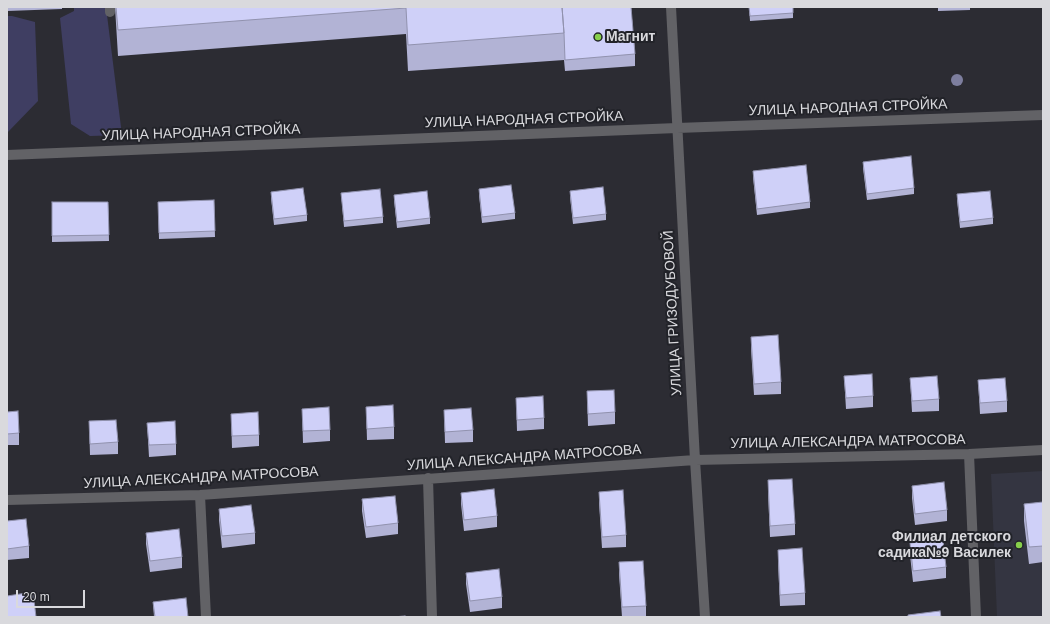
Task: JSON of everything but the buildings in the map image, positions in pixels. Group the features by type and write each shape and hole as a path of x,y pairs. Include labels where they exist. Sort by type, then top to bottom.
{"street":[{"name":"УЛИЦА ГРИЗОДУБОВОЙ","path":"671,7 704,617"},
{"name":"УЛИЦА НАРОДНАЯ СТРОЙКА","path":"7,155 1043,115"},
{"name":"УЛИЦА АЛЕКСАНДРА МАТРОСОВА","path":"7,500 200,495 695,460 969,454 1043,450"},
{"path":"969,454 976,617"},
{"path":"428,478 432,617"},
{"path":"200,495 206,617"}],"shaded area":[{"path":"74,7 106,7 122,135 90,136 71,124 60,18 74,11"},
{"path":"7,16 35,22 38,101 7,133"},
{"name":"Филиал детского садика№9 Василек","path":"1043,471 1043,617 997,617 991,474"}],"place":[{"name":"Магнит","path":"598,37"},
{"name":"Филиал детского садика№9 Василек","path":"1019,545"}]}
